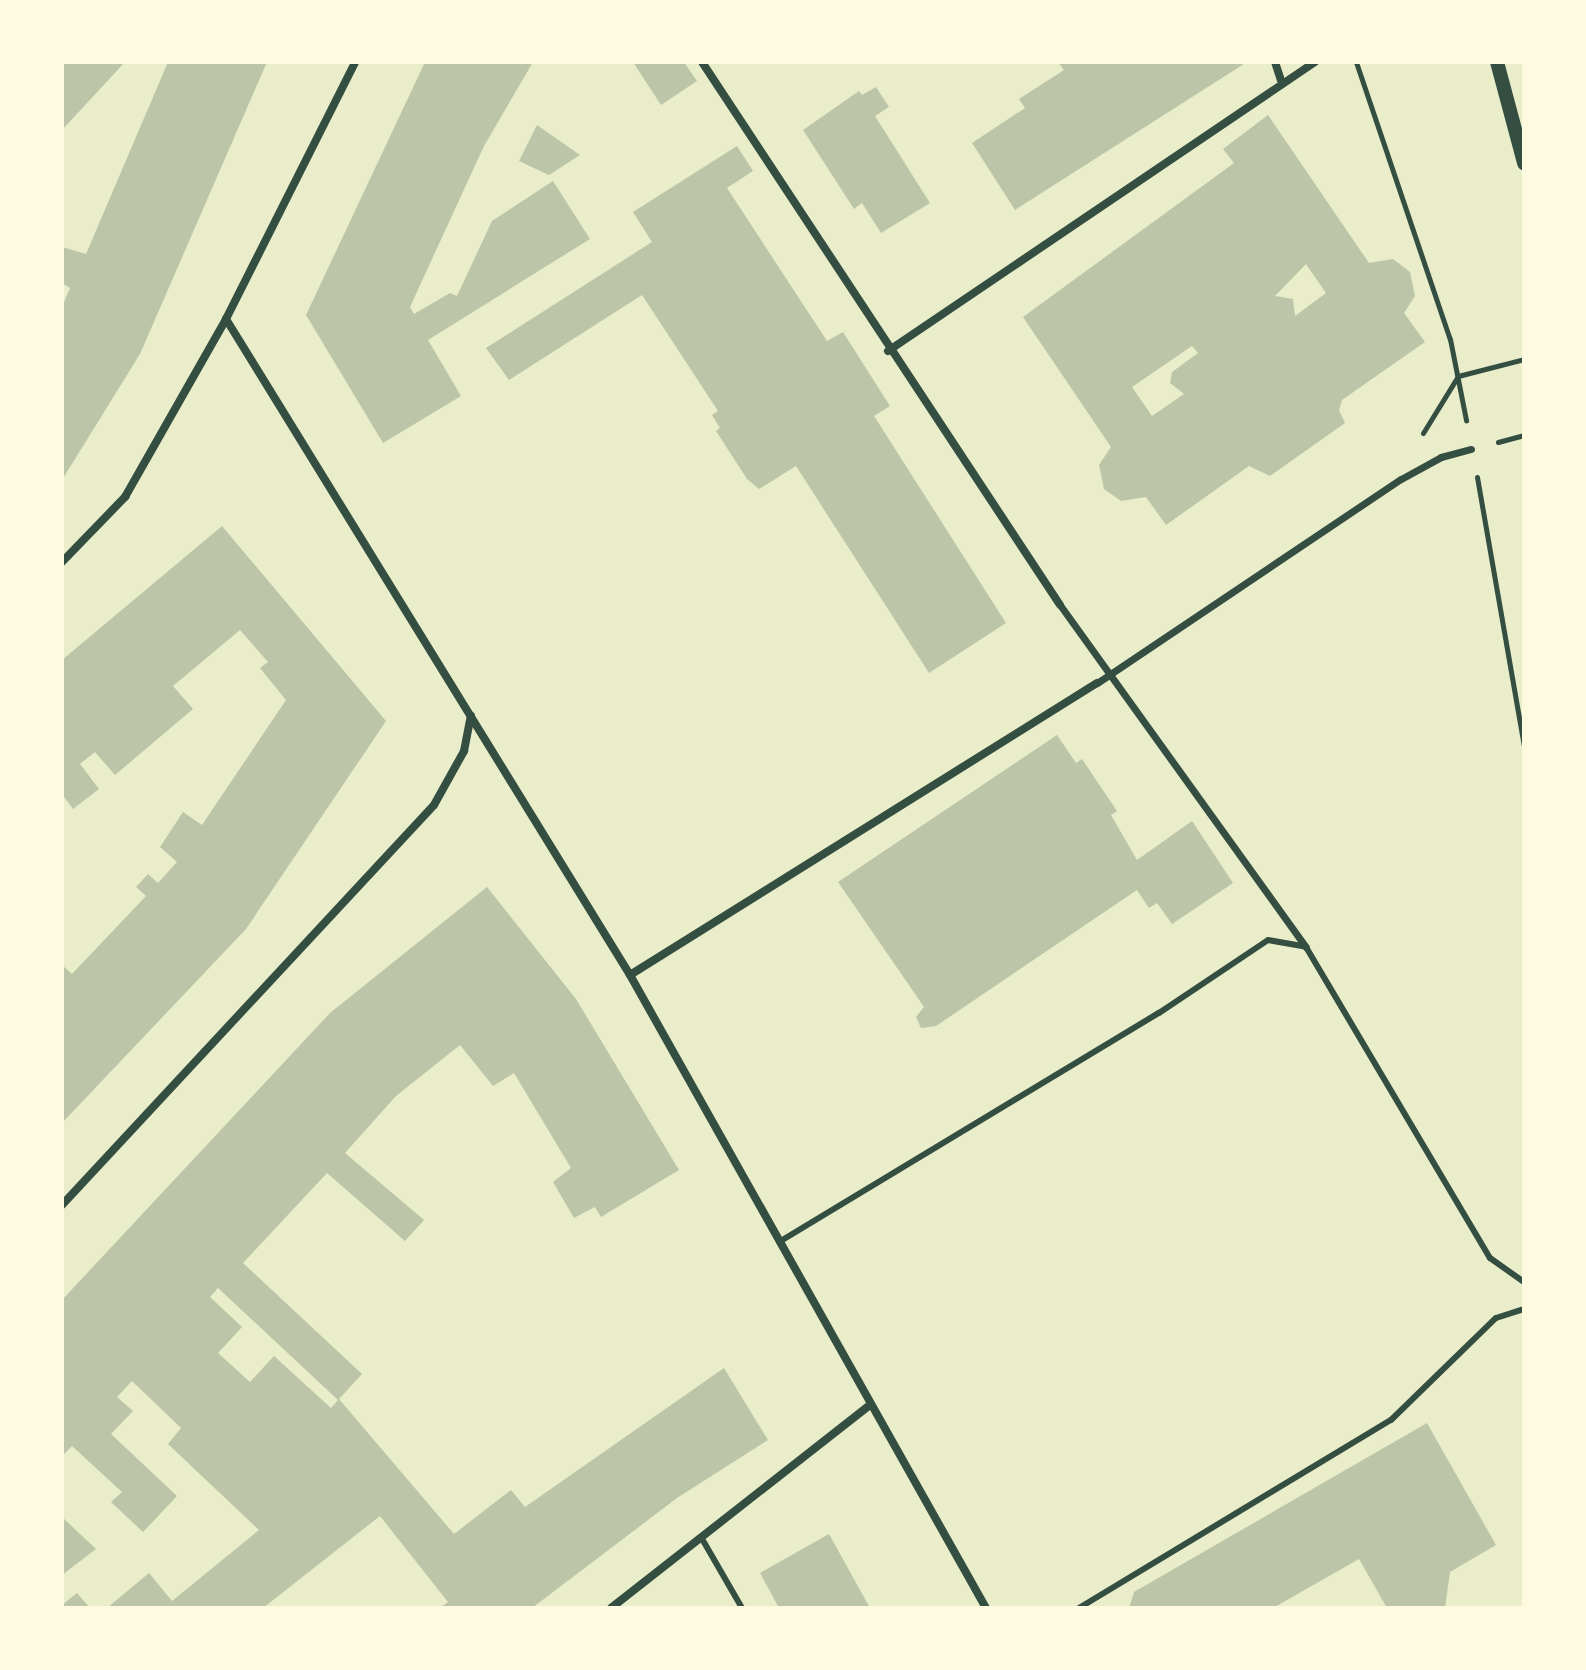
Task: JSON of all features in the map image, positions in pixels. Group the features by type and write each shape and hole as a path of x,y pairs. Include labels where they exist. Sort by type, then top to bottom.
{"street":[{"path":"62,562 125,497 226,319 355,62"},
{"path":"702,62 888,351 1060,605 1306,947"},
{"path":"1275,62 1281,80"},
{"path":"888,351 1281,80 1315,62"},
{"path":"1497,62 1524,163"},
{"path":"226,319 630,975 986,1608"},
{"path":"630,975 1097,683 1401,479 1441,457 1471,449"},
{"path":"62,1205 434,805 464,751 471,715"},
{"path":"611,1608 870,1405"}],"lane":[{"path":"779,1242 1159,1013 1268,940 1306,947 1490,1258 1524,1282"},
{"path":"1079,1608 1391,1420 1496,1318 1524,1309"},
{"path":"701,1537 742,1608"}],"path":[{"path":"1356,62 1402,188 1458,376 1524,745"},
{"path":"1401,479 1435,408 1458,376 1524,359"}],"building":[{"path":"62,62 125,62 62,130"},
{"path":"168,62 267,62 140,354 62,480 62,307 70,288 62,283 62,247 86,254"},
{"path":"425,62 533,62 484,146 410,307 414,314 450,293 457,296 492,221 553,181 590,239 428,340 461,396 383,443 306,315"},
{"path":"633,62 684,62 697,81 661,105"},
{"path":"1058,62 1247,62 1015,210 972,143 1025,108 1019,99 1064,70"},
{"path":"876,87 889,107 875,116 930,203 881,233 862,203 854,209 803,130 859,91 862,95"},
{"path":"1268,115 1369,263 1393,259 1410,272 1415,296 1404,313 1425,342 1342,400 1339,410 1345,423 1270,476 1249,466 1166,525 1146,497 1121,501 1104,489 1099,465 1111,447 1023,317 1234,163 1223,149","holes":["1306,264 1326,293 1295,316 1293,299 1275,296","1192,346 1198,353 1172,372 1170,383 1184,394 1152,416 1132,387"]},
{"path":"537,125 580,155 549,175 519,161"},
{"path":"737,146 753,171 727,188 827,341 843,332 890,406 874,416 1006,623 929,673 796,466 759,489 747,479 716,431 720,428 712,415 718,411 642,295 509,380 486,348 652,242 633,212"},
{"path":"222,526 386,721 246,929 62,1123 62,965 72,974 146,896 136,887 148,874 158,883 177,862 160,847 183,812 202,825 286,700 260,668 268,662 240,630 173,686 193,709 115,775 95,752 80,764 99,789 73,809 62,794 62,660"},
{"path":"1057,735 1076,763 1082,759 1117,811 1111,815 1137,860 1192,821 1233,883 1172,924 1157,903 1149,908 1137,890 936,1026 921,1028 916,1017 924,1007 838,882"},
{"path":"487,887 576,999 679,1170 601,1217 595,1207 574,1218 553,1182 571,1168 514,1073 493,1086 460,1045 396,1096 345,1153 424,1220 405,1241 327,1173 243,1263 362,1374 339,1399 454,1534 511,1490 525,1507 724,1368 768,1440 677,1498 532,1608 440,1608 448,1602 380,1516 263,1608 107,1608 149,1573 172,1601 259,1530 168,1444 181,1428 132,1381 117,1397 133,1411 111,1434 177,1496 143,1532 111,1502 122,1492 72,1446 62,1456 62,1300 330,1013","holes":["218,1288 338,1400 331,1408 274,1356 250,1382 218,1353 242,1327 210,1297"]},
{"path":"1427,1423 1496,1545 1450,1572 1445,1608 1387,1608 1359,1559 1273,1608 1129,1608 1134,1592"},
{"path":"62,1517 96,1549 62,1575"},
{"path":"829,1534 870,1608 779,1608 760,1573"},
{"path":"77,1593 90,1608 62,1608 62,1605"}]}
